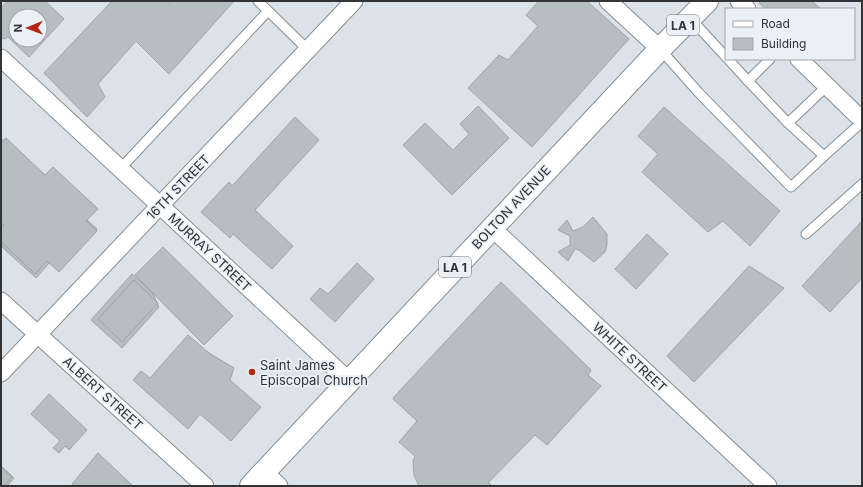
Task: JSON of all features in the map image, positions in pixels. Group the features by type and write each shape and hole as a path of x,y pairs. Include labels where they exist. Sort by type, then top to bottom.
{"main road":[{"name":"BOLTON AVENUE","path":"265,482 349,381 660,49 707,1"}],"street":[{"name":"16TH STREET","path":"1,373 354,1"},
{"path":"608,1 660,49"},
{"name":"MURRAY STREET","path":"1,58 349,381"},
{"path":"800,60 862,121"},
{"name":"WHITE STREET","path":"492,228 768,486"},
{"name":"ALBERT STREET","path":"1,301 205,486"}],"lane":[{"path":"258,1 308,50"},
{"path":"120,169 268,11"},
{"path":"690,18 725,56"},
{"path":"660,49 699,93 792,187 862,121"},
{"path":"729,60 788,123 824,156"},
{"path":"748,81 769,60"},
{"path":"788,123 827,86"},
{"path":"806,234 862,184"}],"building":[{"path":"7,1 45,1 64,19 48,36 48,8 8,8 8,37 4,39 1,37 1,8"},
{"path":"112,1 165,1 168,4 170,1 234,1 169,74 136,41 98,84 105,97 87,117 44,73"},
{"path":"539,1 587,1 629,39 532,147 468,88 499,55 508,60 538,26 526,15"},
{"path":"760,1 812,1 820,8 765,8 759,3"},
{"path":"20,48 37,48 29,57"},
{"path":"478,106 509,138 452,195 403,145 425,123 453,150 469,134 460,124"},
{"path":"664,107 780,211 750,246 723,221 708,232 642,172 658,154 638,136"},
{"path":"295,117 319,140 255,210 293,246 272,269 233,234 230,238 201,212 229,182 232,186"},
{"path":"1,138 45,178 53,169 96,207 85,218 97,229 59,271 50,262 36,278 1,246"},
{"path":"6,138 45,175 53,167 98,209 86,221 97,231 59,272 47,261 35,274 1,242 1,228 4,225 1,222 1,143"},
{"path":"593,217 607,234 607,245 605,252 594,262 579,250 575,249 568,261 558,252 570,245 570,236 558,230 567,220 573,231 583,227"},
{"path":"862,221 862,278 830,312 802,286"},
{"path":"647,234 668,254 636,289 615,269"},
{"path":"163,247 233,316 204,345 135,275"},
{"path":"357,263 374,279 335,322 310,299 320,288 328,294"},
{"path":"749,266 784,288 694,382 667,356"},
{"path":"132,274 152,292 159,307 122,348 91,320"},
{"path":"134,280 158,303 122,342 98,319"},
{"path":"501,282 591,370 588,375 601,386 547,445 535,435 488,483 493,486 419,486 414,475 413,461 415,456 399,442 417,421 393,398"},
{"path":"188,335 209,353 234,368 230,380 261,407 231,441 200,414 188,429 133,380 141,371 150,378"},
{"path":"49,394 87,430 69,450 65,446 59,453 53,448 60,441 31,414"},
{"path":"98,453 133,486 74,486 72,484"},
{"path":"1,466 14,478 7,486 1,486"},
{"path":"1,467 12,477 3,486 1,486"}],"place":[{"name":"Saint James Episcopal Church","path":"252,372"}]}
